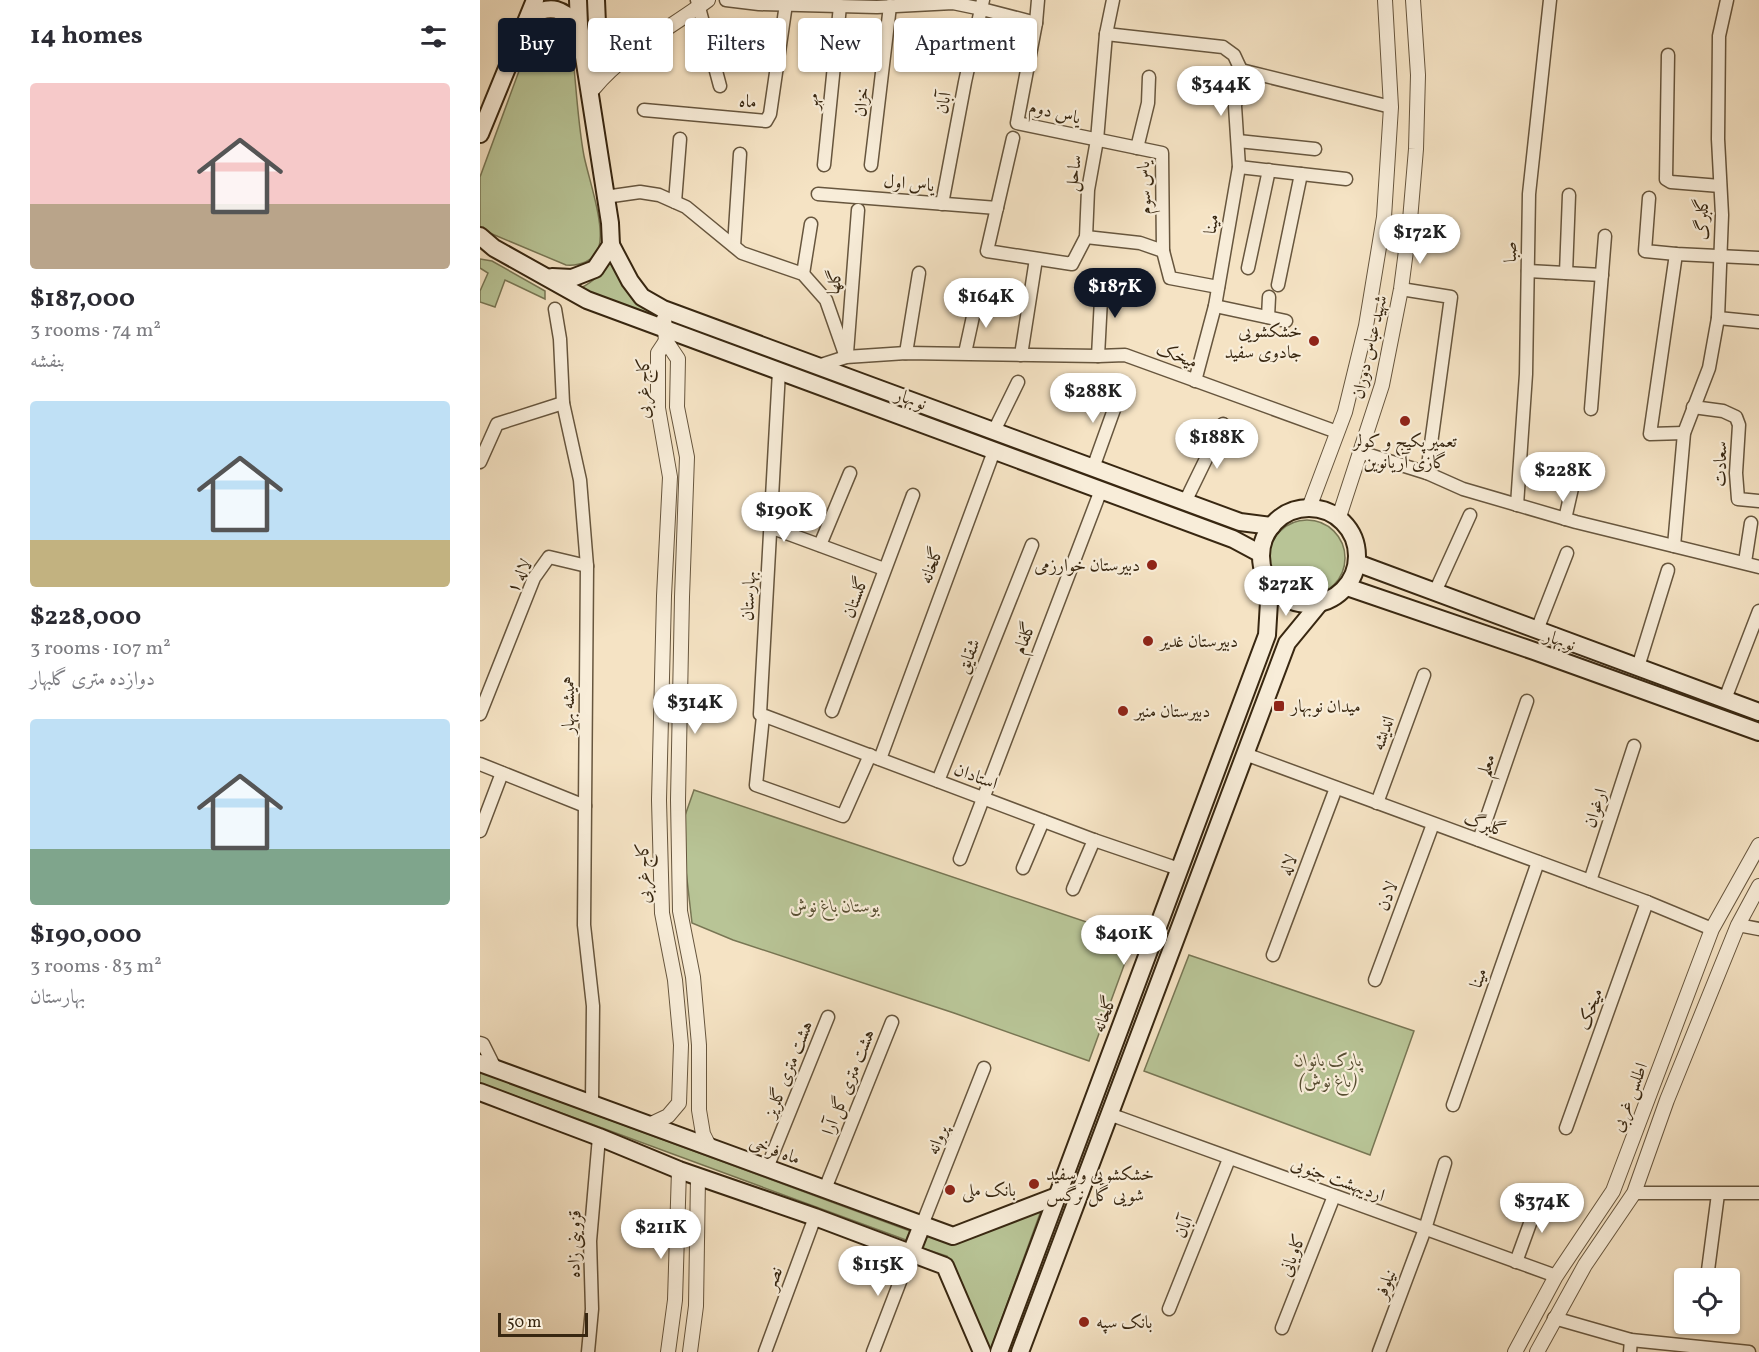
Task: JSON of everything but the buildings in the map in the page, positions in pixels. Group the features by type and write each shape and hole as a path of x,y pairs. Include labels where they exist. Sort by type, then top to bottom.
{"main road":[{"name":"نوبهار","path":"578,0 579,25 611,244 630,281 642,297 663,309 1240,522 1272,526"},
{"path":"596,0 597,18"},
{"path":"480,131 532,7 554,8 579,25"},
{"path":"591,106 595,72"},
{"name":"نوبهار","path":"480,236 487,248 549,277 587,300 665,335 779,371 1233,540 1261,554"},
{"path":"549,277 572,278 584,275 595,269 611,244"},
{"path":"1309,508 1324,510 1338,517 1350,530 1357,546 1354,576 1347,587 1334,598 1319,604 1301,604 1284,598 1270,585 1263,571 1261,554 1264,540 1272,526 1282,516 1295,510 1309,508"},
{"name":"نوبهار","path":"1357,563 1759,712"},
{"name":"گلخانه","path":"999,1352 1266,635 1270,585"},
{"name":"نوبهار","path":"1347,587 1759,732"},
{"path":"1020,1352 1287,643 1319,604"},
{"name":"ماه فرخی","path":"487,1065 953,1236 1057,1196"},
{"path":"480,1092 679,1170 815,1217 945,1266 982,1352"},
{"path":"911,1253 922,1225"}],"street":[{"path":"726,0 840,6 983,4 1022,18"},
{"path":"1036,18 1038,0"},
{"name":"ساحل","path":"997,208 987,251 1072,264 1086,237 1088,190 1097,140 1106,34 1113,0"},
{"name":"شهید عباس دوران","path":"1309,508 1345,412 1366,326 1384,217 1391,107 1385,0"},
{"name":"شهید عباس دوران","path":"1338,517 1382,385 1401,289 1416,149 1418,75 1413,0"},
{"name":"صبا","path":"1517,505 1526,374 1528,194 1550,0"},
{"name":"گلبرگ","path":"1674,546 1684,433 1709,368 1718,318 1721,257 1718,139 1719,36 1727,0"},
{"path":"673,22 702,2 720,87"},
{"name":"ماه","path":"644,110 766,120 770,114 786,4"},
{"name":"آبان","path":"942,204 965,82 983,4"},
{"name":"مهر","path":"824,165 840,6"},
{"name":"خزان","path":"871,165 890,6"},
{"path":"1106,34 1223,47 1234,55 1241,70 1391,107"},
{"path":"1668,55 1666,179 1671,182 1720,186"},
{"name":"مینا","path":"1195,381 1215,306 1239,166 1235,106 1241,70"},
{"path":"594,88 607,72"},
{"name":"یاس دوم","path":"1027,72 1017,123 1097,140"},
{"path":"1137,148 1148,103 1149,76"},
{"path":"997,208 1013,138"},
{"path":"675,202 680,139"},
{"name":"یاس سوم","path":"1097,140 1162,153 1163,251 1170,278 1218,286"},
{"path":"1238,141 1315,149"},
{"path":"734,246 740,154"},
{"path":"1239,166 1346,179"},
{"path":"1248,268 1269,170"},
{"path":"1278,285 1301,174"},
{"path":"605,197 640,192 659,195 686,207 742,253 803,274 826,300 846,357"},
{"name":"یاس اول","path":"818,194 997,208"},
{"path":"1566,273 1569,195"},
{"path":"1649,198 1645,251 1676,255 1759,258"},
{"name":"گلها","path":"846,357 858,210"},
{"path":"803,274 811,224"},
{"path":"1591,409 1605,236"},
{"path":"1086,237 1140,243 1163,251"},
{"name":"گلبرگ","path":"1676,255 1650,434 1684,433"},
{"path":"1021,355 1036,259"},
{"path":"1528,271 1602,275"},
{"path":"906,353 919,273"},
{"path":"1098,356 1102,280"},
{"path":"1401,289 1451,297 1427,473"},
{"path":"1268,317 1269,297"},
{"path":"965,353 977,298"},
{"path":"1215,306 1286,321"},
{"name":"همیشه بهار","path":"555,309 560,339 562,403 580,480 587,566 584,925 593,1006 592,1103"},
{"path":"663,309 665,335"},
{"path":"1718,318 1759,322"},
{"name":"کاج غربی","path":"665,335 678,359 677,407 687,457 678,800 680,911 693,977 699,1045 699,1110 703,1134 709,1146"},
{"name":"کاج غربی","path":"665,335 658,353 658,408 669,477 659,800 663,914 675,980 681,1046 679,1103"},
{"name":"میخک","path":"818,366 846,357 906,353 1125,355 1337,432"},
{"name":"بهارستان","path":"779,371 762,715 756,784 843,816 875,757"},
{"path":"994,431 1018,382"},
{"path":"1093,468 1121,390"},
{"path":"480,462 497,424 562,403"},
{"name":"سعادت","path":"1693,407 1723,411 1736,417 1739,426 1736,473 1738,499 1759,501"},
{"path":"1185,502 1222,424"},
{"name":"گلخانه","path":"875,757 994,451"},
{"path":"1360,452 1427,473 1463,489 1565,519 1759,567"},
{"path":"820,545 850,473"},
{"path":"1565,519 1575,475"},
{"name":"گلفام","path":"960,859 1101,490"},
{"name":"گلستان","path":"832,711 913,495"},
{"path":"1435,592 1470,515"},
{"path":"1745,562 1751,522"},
{"path":"770,527 884,569"},
{"name":"شقایق","path":"938,781 1032,545"},
{"path":"1537,630 1567,553"},
{"name":"لاله ۱","path":"480,714 534,578 549,557 587,566"},
{"path":"1638,667 1668,570"},
{"path":"664,591 682,591"},
{"path":"1725,699 1759,611"},
{"name":"اندیشه","path":"1377,803 1424,675"},
{"name":"معلم","path":"1479,840 1527,701"},
{"name":"استادان","path":"762,715 1094,840 1179,868"},
{"name":"ارغوان","path":"1590,881 1634,746"},
{"name":"گلبرگ","path":"1245,754 1647,902 1712,929"},
{"path":"480,764 585,806"},
{"path":"480,831 502,773"},
{"name":"لاله","path":"1273,955 1336,788"},
{"path":"659,800 678,800"},
{"path":"1023,868 1043,821"},
{"name":"لادن","path":"1375,980 1433,824"},
{"path":"1073,889 1094,840"},
{"name":"اطلس غربی","path":"1515,1352 1556,1276 1613,1191 1712,929 1759,845"},
{"name":"مینا","path":"1453,1105 1538,862"},
{"name":"اطلس غربی","path":"1537,1352 1554,1318 1586,1265 1634,1194 1667,1100 1738,925 1759,886"},
{"name":"میخک","path":"1566,1128 1647,902"},
{"path":"1738,925 1759,929"},
{"name":"هشت متری گلریز","path":"767,1168 828,1017"},
{"name":"هشت متری گل آرا","path":"825,1189 892,1022"},
{"path":"480,1043 483,1044 487,1065"},
{"name":"پروانه","path":"922,1225 984,1068"},
{"path":"679,1103 681,1109 686,1112 693,1113 699,1110"},
{"path":"651,1125 668,1116 679,1103"},
{"name":"اردیبهشت جنوبی","path":"1109,1114 1556,1276"},
{"name":"قزوینی زاده","path":"588,1352 592,1309 590,1241 599,1137"},
{"name":"آبان","path":"1169,1309 1230,1159"},
{"name":"نیلوفر","path":"1379,1352 1425,1229 1445,1163"},
{"path":"668,1352 675,1300 679,1170"},
{"path":"690,1352 696,1306 699,1177"},
{"path":"1634,1194 1759,1193"},
{"path":"1708,1268 1718,1194"},
{"name":"کاویانی","path":"1282,1328 1334,1196"},
{"path":"1516,1262 1540,1196"},
{"name":"نصر","path":"765,1352 815,1217"},
{"path":"873,1352 911,1253"},
{"path":"1554,1318 1630,1346 1749,1352"}],"green space":[{"path":"546,14 558,18 542,18"},
{"path":"519,72 574,72 581,140 600,227 599,247 594,256 586,262 566,265 485,231 480,226 480,177"},
{"path":"612,254 632,295 652,312 652,318 579,289 599,275 607,266"},
{"path":"480,259 492,261 545,291 545,299 505,280 495,307 480,302 480,291 488,273 480,268"},
{"path":"1300,520 1314,520 1328,526 1339,537 1345,551 1342,573 1334,585 1314,596 1300,596 1286,590 1275,579 1269,565 1269,551 1275,537 1286,526"},
{"name":"بوستان باغ نوش","path":"694,790 1134,938 1089,1061 954,1013 733,940 692,923 681,827"},
{"name":"پارک بانوان (باغ نوش)","path":"1189,955 1414,1031 1370,1155 1144,1071"},
{"path":"480,1072 910,1231 906,1240 480,1083"},
{"path":"1042,1208 990,1351 947,1256 922,1248 926,1233 953,1243"}],"place":[{"name":"خشکشویی جادوی سفید","path":"1314,341"},
{"name":"تعمیر پکیج و کولر گازی آریانوین","path":"1405,421"},
{"name":"دبیرستان خوارزمی","path":"1152,565"},
{"name":"دبیرستان غدیر","path":"1148,641"},
{"name":"میدان نوبهار","path":"1279,706"},
{"name":"دبیرستان منیر","path":"1123,711"},
{"name":"خشکشویی و سفید شویی گل نرگس","path":"1034,1184"},
{"name":"بانک ملی","path":"950,1190"},
{"name":"بانک سپه","path":"1084,1322"}]}
